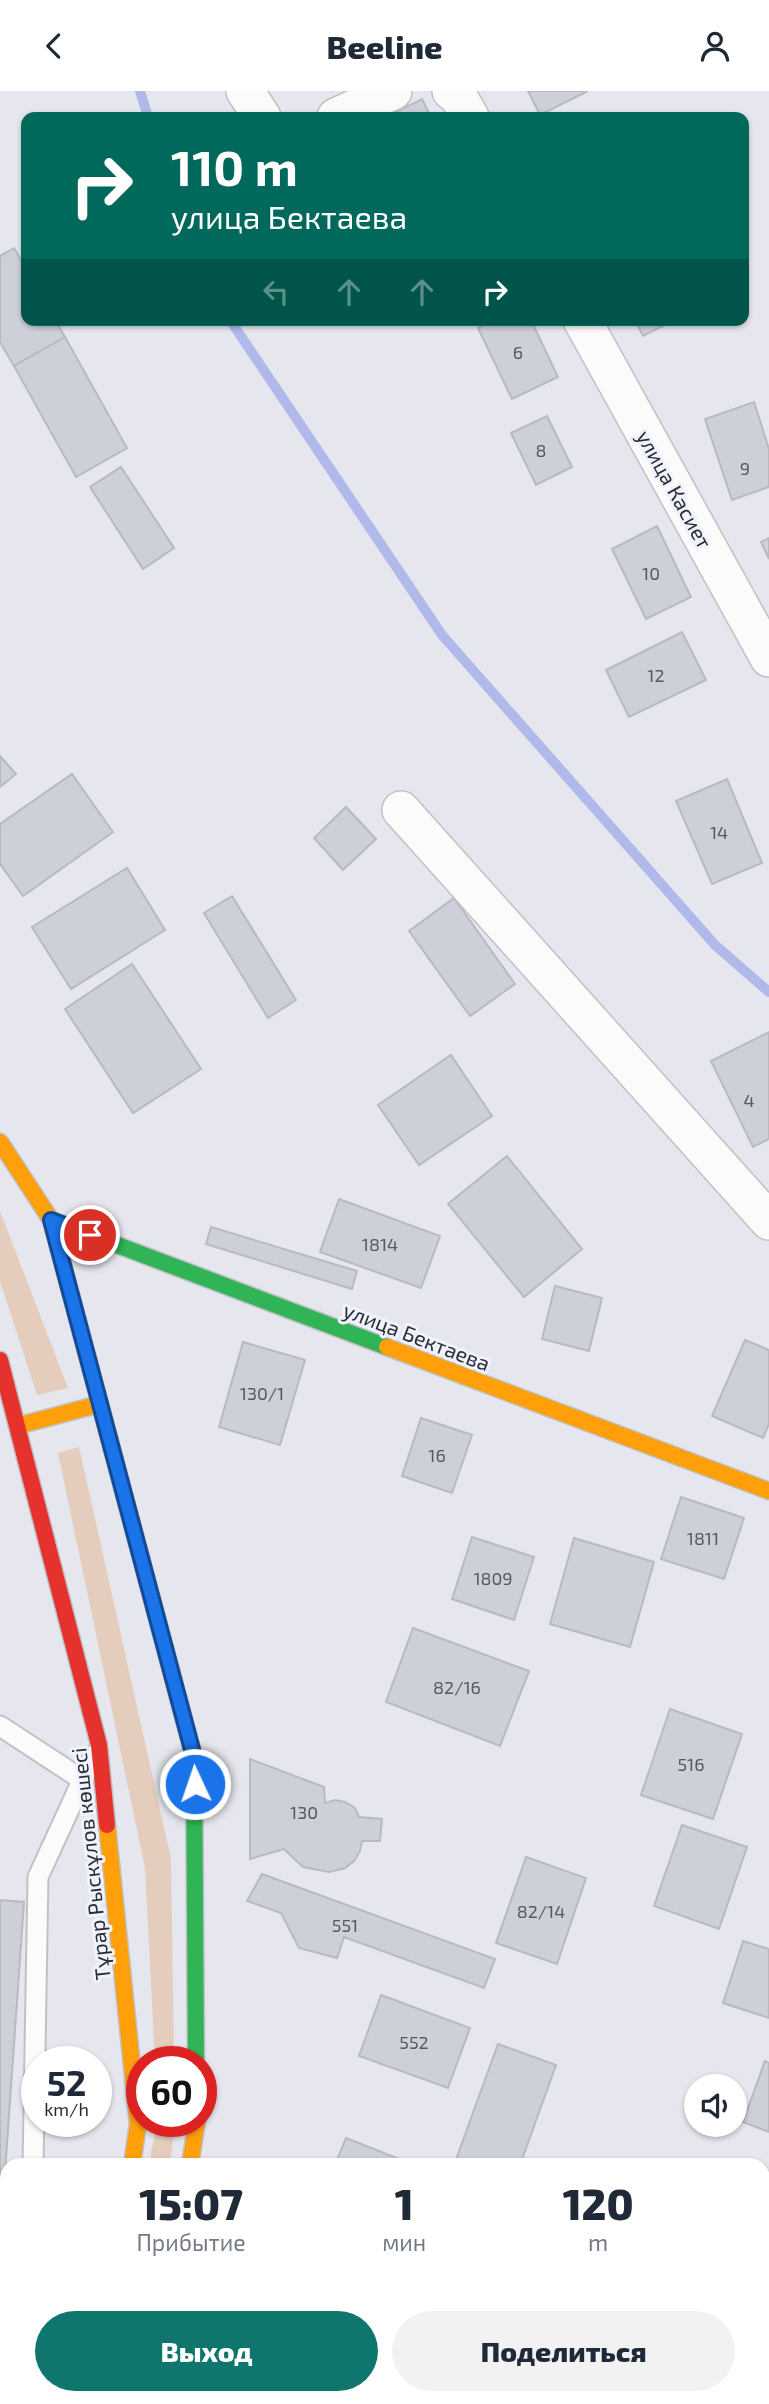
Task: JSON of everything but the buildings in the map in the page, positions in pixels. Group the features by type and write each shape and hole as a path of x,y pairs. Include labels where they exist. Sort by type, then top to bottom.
{"main road":[{"path":"0,1142 51,1220 194,1757 196,2046"},
{"name":"улица Бектаева","path":"51,1220 769,1491"},
{"name":"Тұрар Рыскұлов көшесі","path":"0,1360 99,1745 138,2124 133,2158"},
{"path":"17,1426 100,1404"},
{"path":"191,2158 194,2137"}],"street":[{"path":"245,91 258,112"},
{"path":"347,112 393,91"},
{"path":"451,91 458,96 467,112"},
{"name":"улица Касиет","path":"585,326 769,659"},
{"path":"401,810 769,1221"}],"lane":[{"path":"0,1452 17,1426"},
{"path":"0,1726 81,1779"},
{"path":"33,2158 38,1877 99,1745"}],"shaded area":[{"path":"0,1211 68,1388 37,1395 0,1281"},
{"path":"79,1447 171,1859 174,2046 154,2046 145,1868 58,1453"},
{"path":"154,2137 173,2137 171,2158 150,2158"}],"waterway":[{"path":"140,91 146,112"},
{"path":"234,326 442,635 715,945 769,992"}],"traffic: fast":[{"path":"51,1220 387,1347"},
{"path":"179,1701 194,1757 196,2046"}],"traffic: slow":[{"path":"0,1142 51,1220 179,1701"},
{"path":"387,1347 769,1491"},
{"path":"17,1426 100,1404"},
{"path":"107,1825 138,2124 133,2158"},
{"path":"191,2158 194,2137"}],"traffic: jam":[{"path":"0,1360 99,1745 107,1825"}],"route":[{"path":"90,1235 51,1220 194,1757 195,1784"}]}
